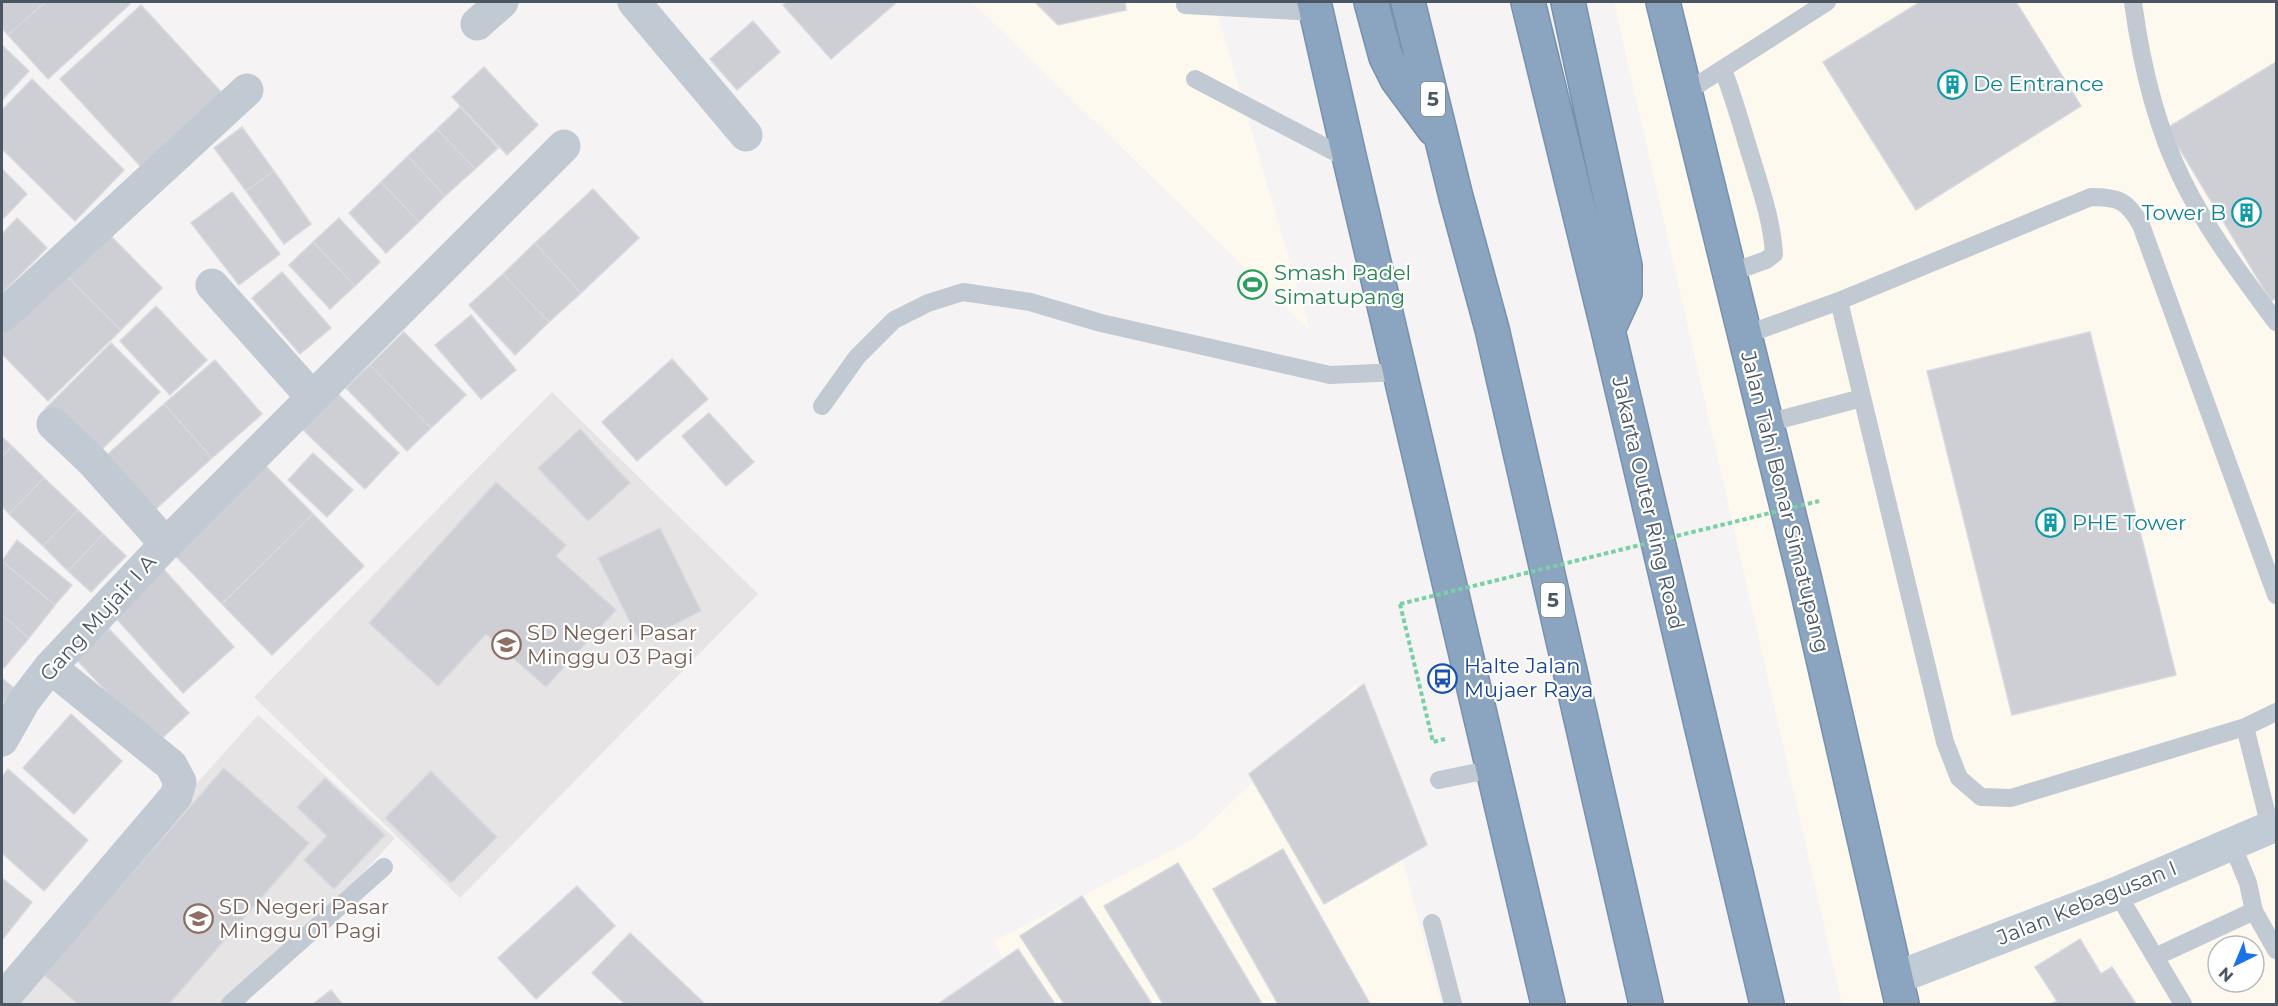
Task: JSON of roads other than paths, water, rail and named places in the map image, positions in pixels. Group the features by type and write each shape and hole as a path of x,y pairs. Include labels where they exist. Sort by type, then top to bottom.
{"highway":[{"path":"1371,2 1386,57 1397,80 1444,142"},
{"name":"5","path":"1408,2 1456,197 1492,329 1646,1005"},
{"name":"Jakarta Outer Ring Road","path":"1528,2 1767,1005"},
{"path":"1568,2 1625,266 1625,292 1608,330"},
{"name":"Jalan Tahi Bonar Simatupang","path":"1663,2 1817,631 1899,991"},
{"path":"1316,7 1548,1005"}],"street":[{"path":"477,24 502,2"},
{"path":"634,2 746,135"},
{"path":"2,316 247,90"},
{"path":"166,544 564,146"},
{"path":"213,285 312,397"},
{"name":"Gang Mujair I A","path":"2,740 24,701 50,667 166,544 93,462 53,424"},
{"path":"2,1000 176,796 180,782 171,765 50,667"},
{"name":"Jalan Kebagusan I","path":"1899,991 2273,826"}],"lane":[{"path":"1684,93 1827,2"},
{"path":"2133,2 2153,103 2183,181 2221,247 2276,321"},
{"path":"1185,5 1316,7"},
{"path":"1723,70 1736,104 1764,202 1774,254 1767,260 1730,273"},
{"path":"1195,79 1350,160"},
{"path":"1745,335 1839,301 2091,197 2120,200 2132,209 2141,225 2277,595"},
{"path":"822,406 857,357 894,320 928,303 963,292 1030,302 1101,323 1330,375 1400,372"},
{"path":"1839,301 1945,742 1959,778 1981,797 2011,798 2245,727 2277,712"},
{"path":"1767,423 1862,399"},
{"path":"2245,727 2273,826"},
{"path":"1439,780 1493,769"},
{"path":"2232,844 2248,883 2254,911 2277,950"},
{"path":"230,1005 384,867"},
{"path":"2117,893 2183,1005"},
{"path":"2155,957 2254,911"},
{"path":"1432,923 1453,1005"}],"place":[{"name":"De Entrance","path":"1952,84"},
{"name":"Tower B","path":"2247,213"},
{"name":"Smash Padel Simatupang","path":"1253,285"},
{"name":"PHE Tower","path":"2051,523"},
{"name":"SD Negeri Pasar Minggu 03 Pagi","path":"506,645"},
{"name":"Halte Jalan Mujaer Raya","path":"1443,678"},
{"name":"SD Negeri Pasar Minggu 01 Pagi","path":"198,919"}]}
